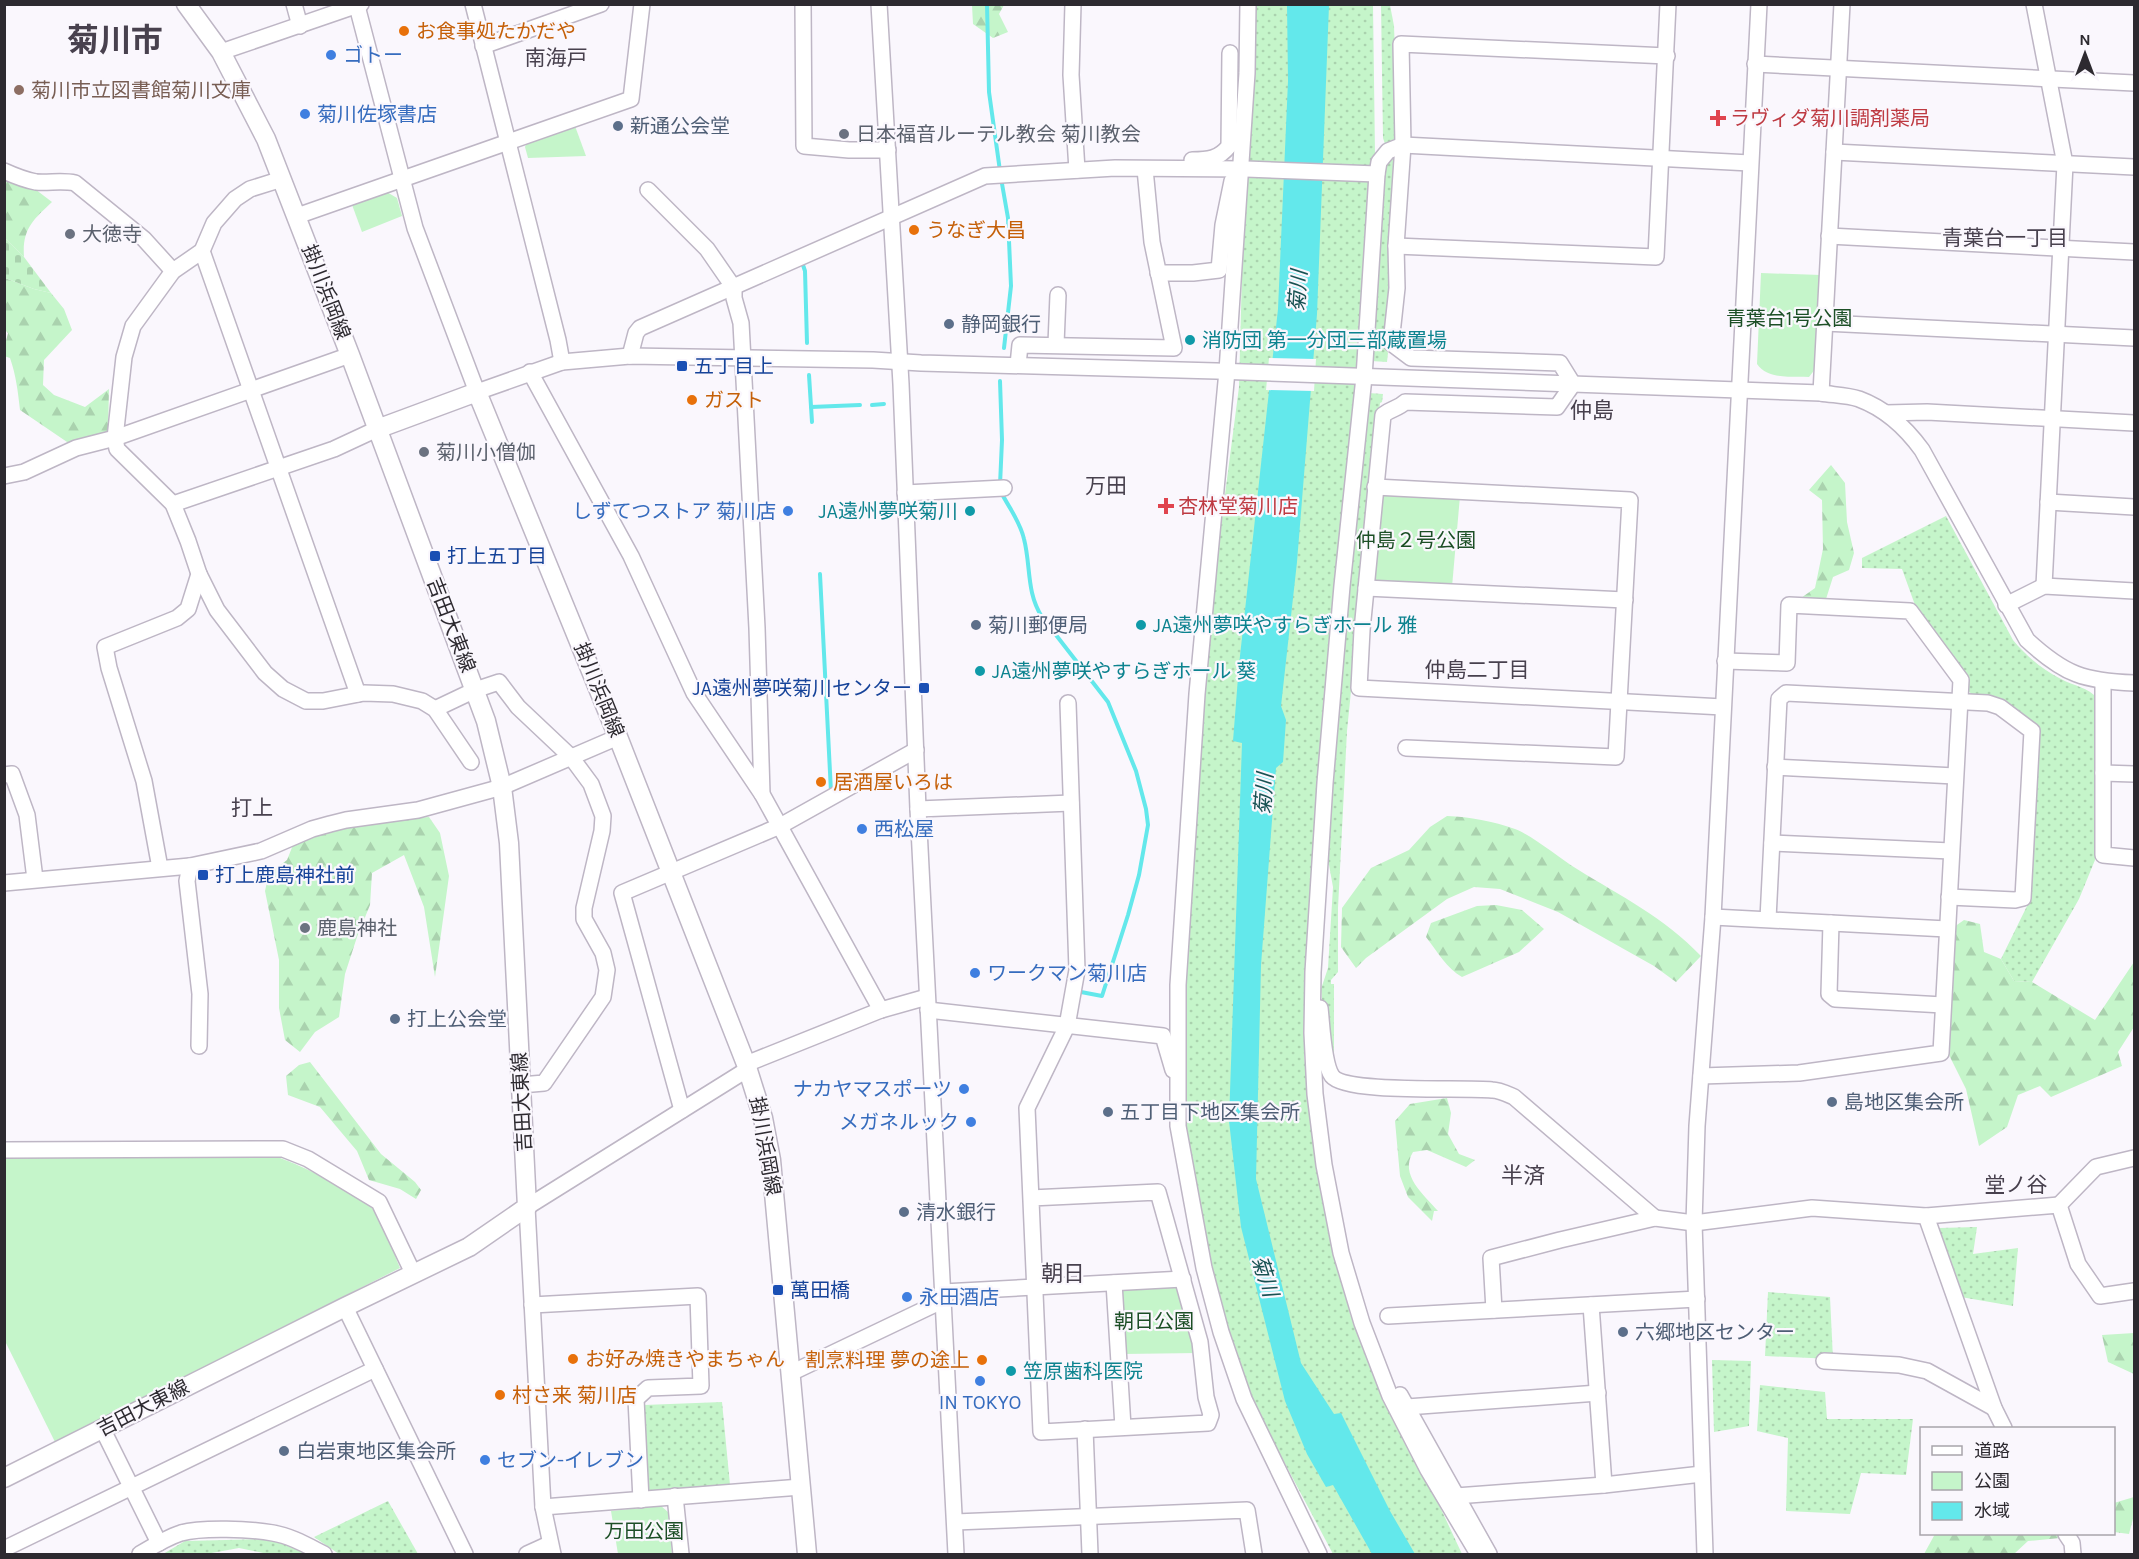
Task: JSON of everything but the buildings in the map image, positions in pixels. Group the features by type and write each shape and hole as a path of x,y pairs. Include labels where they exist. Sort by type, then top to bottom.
{"main road":[{"name":"掛川浜岡線","path":"186,4 221,52 266,139 377,429"},
{"name":"掛川浜岡線","path":"477,392 618,737 747,1067 763,1118 771,1160 807,1554"},
{"path":"377,429 477,392"},
{"name":"吉田大東線","path":"4,1478 469,1247 527,1207 509,843 502,787 489,732 475,690 377,429"}],"street":[{"path":"294,4 300,26"},
{"path":"473,4 562,362"},
{"path":"483,46 601,4"},
{"path":"297,216 631,99 642,4"},
{"path":"803,4 804,146 849,150 888,150"},
{"path":"879,4 892,218 918,809 956,1554"},
{"path":"1073,4 1071,75 1077,170"},
{"path":"1241,4 1247,53"},
{"path":"1248,4 1230,371 1197,694 1178,985 1178,1126 1204,1268 1221,1332 1244,1399 1319,1554"},
{"path":"1396,246 1656,257 1668,4"},
{"path":"1705,1554 1694,1223 1701,1076 1713,917 1759,4"},
{"path":"1821,393 1842,4"},
{"path":"2034,4 2065,164 2044,586"},
{"path":"221,52 359,5 415,228 477,392 562,362 630,356 1230,371 1821,393 1858,399 1886,413 1909,432 1922,450 2027,640 2049,660 2071,673 2103,682 2134,683"},
{"path":"1573,384 1560,363 1411,358 1391,343 1397,288 1396,246 1403,145 1401,44 1667,56"},
{"path":"1114,168 1155,161 1208,160 1221,156 1229,146 1230,53"},
{"path":"1755,64 2134,83"},
{"path":"1478,1554 1428,1470 1390,1396 1362,1323 1341,1253 1324,1165 1315,1094 1312,1033 1313,972 1325,783 1362,377 1374,174 1379,162 1388,151 1403,145 1750,163"},
{"path":"1834,152 2134,167"},
{"path":"630,356 636,333 640,328 985,176 1114,168 1240,169 1374,174"},
{"path":"1014,365 1020,345 1174,348 1152,242 1145,169"},
{"path":"1158,273 1219,270 1223,225 1240,169"},
{"path":"4,171 18,178 37,182 75,183 144,239 173,271"},
{"path":"282,179 243,192 214,223 202,251 173,271 133,326 124,357 115,438 117,449 173,504 199,574 217,610 265,673 283,689 306,701 323,701 358,694 393,694 422,701 435,709 471,762"},
{"path":"648,190 707,249 734,288 734,298 741,323 757,628 762,794"},
{"path":"1829,236 2134,252"},
{"path":"202,251 358,694"},
{"path":"1056,344 1058,295"},
{"path":"1825,323 2134,338"},
{"path":"4,476 24,472 76,448 115,438 350,355"},
{"path":"530,372 631,556 694,693 762,794 881,1010"},
{"path":"1573,384 1557,407 1405,402 1400,407 1391,408 1383,415 1359,688 1723,707"},
{"path":"1886,413 1927,412 2134,423"},
{"path":"173,504 334,449 377,429"},
{"path":"905,493 1001,488"},
{"path":"1375,488 1630,500 1616,757 1406,748"},
{"path":"2048,502 2134,507"},
{"path":"160,868 144,781 109,668 105,647 177,618 188,609 199,574"},
{"path":"2006,605 2044,586 2134,591"},
{"path":"1366,588 1625,600"},
{"path":"1701,1076 1800,1073 1941,1053 1961,680 1910,611 1789,605 1787,663 1725,660"},
{"path":"435,709 475,690 499,682 518,707 571,757 591,784 603,816 602,831 584,908 584,919 603,953 607,970 603,997 549,1077 543,1083 521,1084"},
{"path":"2103,682 2103,855 2134,858"},
{"path":"1768,920 1779,699 1786,693 1988,703 2000,707 2031,731 2023,898 2015,900 1949,897"},
{"path":"1031,1198 1158,1192 1200,1342 1206,1397 1211,1416 1208,1423 1041,1432 1034,1288 1031,1198 1028,1108 1067,1026 1077,970 1068,703"},
{"path":"4,883 190,866 261,851 312,829 346,819 418,810 502,787 618,737"},
{"path":"682,1110 622,893 780,826 916,750"},
{"path":"1775,767 1955,776"},
{"path":"2103,773 2134,774"},
{"path":"4,775 12,774 27,815 35,879"},
{"path":"918,809 1071,803"},
{"path":"1772,843 1951,851"},
{"path":"190,866 187,881 200,994 199,1046"},
{"path":"1713,917 1947,929"},
{"path":"1831,923 1829,994 1835,999 1943,1005"},
{"path":"1313,972 1328,1066 1333,1077 1345,1084 1494,1090 1514,1097 1655,1218"},
{"path":"527,1554 551,1549 543,1507 527,1207 747,1067 881,1010 928,1003 1067,1026 1163,1036 1177,1088"},
{"path":"4,1150 283,1149 308,1159 379,1202 413,1274"},
{"path":"1494,1310 1491,1258 1560,1240 1655,1218 1694,1223 1812,1208 1926,1216 2059,1205 2096,1167 2134,1158"},
{"path":"2059,1205 2078,1264 2100,1296 2134,1291"},
{"path":"1926,1216 1994,1408 2004,1427"},
{"path":"791,1373 944,1296 1183,1279"},
{"path":"1349,1280 1362,1296 1399,1393 1489,1554"},
{"path":"1114,1283 1123,1427"},
{"path":"531,1305 698,1296 701,1386 648,1388 636,1399 641,1500"},
{"path":"1388,1316 1697,1299"},
{"path":"1591,1305 1604,1485"},
{"path":"345,1307 465,1554"},
{"path":"1824,1361 1899,1365 1927,1371 1994,1408"},
{"path":"4,1549 375,1369"},
{"path":"1407,1407 1598,1393"},
{"path":"102,1428 159,1542"},
{"path":"1085,1429 1090,1554"},
{"path":"1456,1496 1604,1485 1702,1474"},
{"path":"543,1507 801,1487"},
{"path":"675,1496 681,1554"},
{"path":"955,1522 1246,1510 1254,1554"},
{"path":"140,1554 159,1542 182,1533 207,1530 274,1533 293,1539 324,1554"},
{"path":"2067,1535 2072,1543 2073,1554"}],"green space":[{"path":"972,5 1004,5 999,14 1008,32 993,38 973,24"},
{"path":"1249,5 1373,5 1375,154 1320,821 1304,1057 1326,1199 1350,1314 1462,1554 1333,1554 1231,1362 1177,1074 1194,732 1239,387"},
{"path":"1381,5 1390,5 1394,26 1398,137 1385,144 1383,138"},
{"path":"575,126 586,156 528,158 525,147 527,142"},
{"path":"1395,152 1392,290 1386,348 1387,362 1371,361 1379,190 1387,159"},
{"path":"4,164 15,167 31,186 52,202 30,226 25,239 24,257 5,238"},
{"path":"385,191 397,198 402,216 362,232 351,202"},
{"path":"5,238 24,257 51,293 5,278"},
{"name":"青葉台1号公園","path":"1761,273 1821,275 1816,368 1809,377 1774,375 1767,373 1757,364"},
{"path":"5,278 51,293 64,309 72,330 44,360 43,385 54,395 85,407 109,389 108,432 70,444 20,410 12,364 10,358 4,356 8,333 5,330"},
{"path":"1368,393 1383,394 1380,403 1347,731 1338,908 1338,972 1331,980 1331,984 1334,984 1334,1070 1327,1050 1321,989 1328,968 1333,887 1329,865 1324,862 1359,455"},
{"path":"1831,465 1845,483 1847,522 1854,553 1849,570 1833,577 1826,599 1801,598 1815,588 1823,549 1822,500 1809,490"},
{"name":"仲島２号公園","path":"1386,492 1460,496 1452,587 1371,583 1379,496"},
{"path":"1946,516 2013,640 2041,666 2061,679 2090,692 2098,699 2095,860 2079,899 2032,982 2014,981 2001,959 2027,906 2037,726 1995,697 1974,697 1966,688 1966,676 1915,605 1902,569 1862,568 1862,558"},
{"path":"1447,816 1473,818 1522,832 1657,919 1701,956 1676,982 1654,966 1558,912 1500,889 1474,887 1447,899 1366,958 1356,968 1341,947 1342,908 1371,868 1409,850 1430,827"},
{"path":"429,817 440,833 449,876 435,977 424,907 404,855 372,873 370,905 345,974 339,1017 315,1032 300,1052 285,1040 279,1008 279,960 265,891 269,873 287,860 297,835 330,824"},
{"path":"1496,905 1522,910 1544,929 1519,952 1462,977 1447,965 1426,937 1431,923 1477,906"},
{"path":"1964,920 1980,924 1984,952 2001,959 2014,981 2032,982 2095,1020 2134,962 2134,1027 2118,1052 2122,1066 2051,1097 2040,1086 2018,1095 2007,1127 1979,1146 1966,1089 1949,1055 1947,1043 1954,927"},
{"path":"310,1062 381,1154 415,1182 421,1190 416,1199 400,1189 369,1180 357,1151 320,1107 288,1095 286,1076 299,1065"},
{"path":"1447,1098 1451,1113 1448,1134 1459,1154 1475,1160 1466,1167 1427,1150 1413,1152 1409,1160 1411,1177 1438,1211 1434,1211 1432,1221 1408,1197 1400,1176 1395,1121 1410,1104"},
{"path":"273,1156 325,1178 372,1208 384,1229 400,1268 55,1442 5,1341 5,1158"},
{"path":"1977,1227 1973,1254 2018,1248 2013,1306 1961,1297 1939,1228"},
{"name":"朝日公園","path":"1176,1285 1198,1353 1123,1354 1118,1288"},
{"path":"1768,1292 1830,1297 1833,1359 1765,1356"},
{"path":"2134,1333 2134,1374 2108,1362 2102,1335"},
{"path":"1712,1360 1751,1361 1749,1426 1714,1432"},
{"path":"1760,1385 1825,1392 1827,1419 1913,1419 1906,1475 1861,1473 1850,1514 1786,1511 1788,1438 1757,1431"},
{"path":"722,1402 730,1485 649,1492 644,1405"},
{"path":"2134,1497 2134,1515 2129,1534 2115,1532 2115,1503"},
{"path":"388,1501 418,1554 339,1554 314,1537"},
{"name":"万田公園","path":"661,1506 668,1512 672,1554 618,1554 611,1511"},
{"path":"1934,1535 2058,1535 2060,1538 2028,1541 2014,1554 1924,1554"},
{"path":"271,1539 307,1554 268,1554 239,1548 206,1554 163,1554 185,1541"}],"water":[{"name":"菊川","path":"1287,5 1329,5 1317,314 1297,562 1281,706 1286,720 1283,762 1276,768 1261,965 1256,1179 1301,1363 1334,1414 1341,1413 1390,1511 1415,1554 1372,1554 1333,1485 1326,1487 1307,1454 1285,1401 1241,1227 1229,1121 1242,743 1233,741 1239,665 1278,309 1288,81"}],"pier":[{"path":"1269,358 1316,359 1314,391 1266,390"}],"waterway":[{"path":"987,4 989,92 1000,171"},
{"path":"1001,178 1008,218 1011,286 1004,348"},
{"path":"802,262 805,271 807,343"},
{"path":"809,375 812,422"},
{"path":"1000,381 1002,440 1000,485"},
{"path":"872,405 884,404"},
{"path":"811,407 860,405"},
{"path":"1001,492 1022,532 1031,588 1037,608 1108,702 1136,771 1146,809 1148,825 1139,875 1102,996 1081,992"},
{"path":"820,574 831,792"}],"place":[{"name":"お食事処たかだや","path":"404,31"},
{"name":"ゴトー","path":"331,55"},
{"name":"菊川市立図書館菊川文庫","path":"19,90"},
{"name":"菊川佐塚書店","path":"305,114"},
{"name":"ラヴィダ菊川調剤薬局","path":"1718,118"},
{"name":"新通公会堂","path":"618,126"},
{"name":"日本福音ルーテル教会 菊川教会","path":"844,134"},
{"name":"うなぎ大昌","path":"914,230"},
{"name":"大徳寺","path":"70,234"},
{"name":"静岡銀行","path":"949,324"},
{"name":"消防団 第一分団三部蔵置場","path":"1190,340"},
{"name":"五丁目上","path":"682,366"},
{"name":"ガスト","path":"692,400"},
{"name":"菊川小僧伽","path":"424,452"},
{"name":"杏林堂菊川店","path":"1166,506"},
{"name":"しずてつストア 菊川店","path":"788,511"},
{"name":"JA遠州夢咲菊川","path":"970,511"},
{"name":"打上五丁目","path":"435,556"},
{"name":"菊川郵便局","path":"976,625"},
{"name":"JA遠州夢咲やすらぎホール 雅","path":"1141,625"},
{"name":"JA遠州夢咲やすらぎホール 葵","path":"980,671"},
{"name":"JA遠州夢咲菊川センター","path":"924,688"},
{"name":"居酒屋いろは","path":"821,782"},
{"name":"西松屋","path":"862,829"},
{"name":"打上鹿島神社前","path":"203,875"},
{"name":"鹿島神社","path":"305,928"},
{"name":"ワークマン菊川店","path":"975,973"},
{"name":"打上公会堂","path":"395,1019"},
{"name":"ナカヤマスポーツ","path":"964,1089"},
{"name":"島地区集会所","path":"1832,1102"},
{"name":"五丁目下地区集会所","path":"1108,1112"},
{"name":"メガネルック","path":"971,1122"},
{"name":"清水銀行","path":"904,1212"},
{"name":"萬田橋","path":"778,1290"},
{"name":"永田酒店","path":"907,1297"},
{"name":"六郷地区センター","path":"1623,1332"},
{"name":"お好み焼きやまちゃん","path":"573,1359"},
{"name":"割烹料理 夢の途上","path":"982,1360"},
{"name":"笠原歯科医院","path":"1011,1371"},
{"name":"IN TOKYO","path":"980,1381"},
{"name":"村さ来 菊川店","path":"500,1395"},
{"name":"白岩東地区集会所","path":"284,1451"},
{"name":"セブン-イレブン","path":"485,1460"}],"district":[{"name":"菊川市","path":"115,40"},
{"name":"南海戸","path":"556,58"},
{"name":"青葉台一丁目","path":"2005,238"},
{"name":"仲島","path":"1592,411"},
{"name":"万田","path":"1106,486"},
{"name":"仲島二丁目","path":"1477,670"},
{"name":"打上","path":"252,808"},
{"name":"半済","path":"1523,1176"},
{"name":"堂ノ谷","path":"2016,1185"},
{"name":"朝日","path":"1063,1274"}]}
